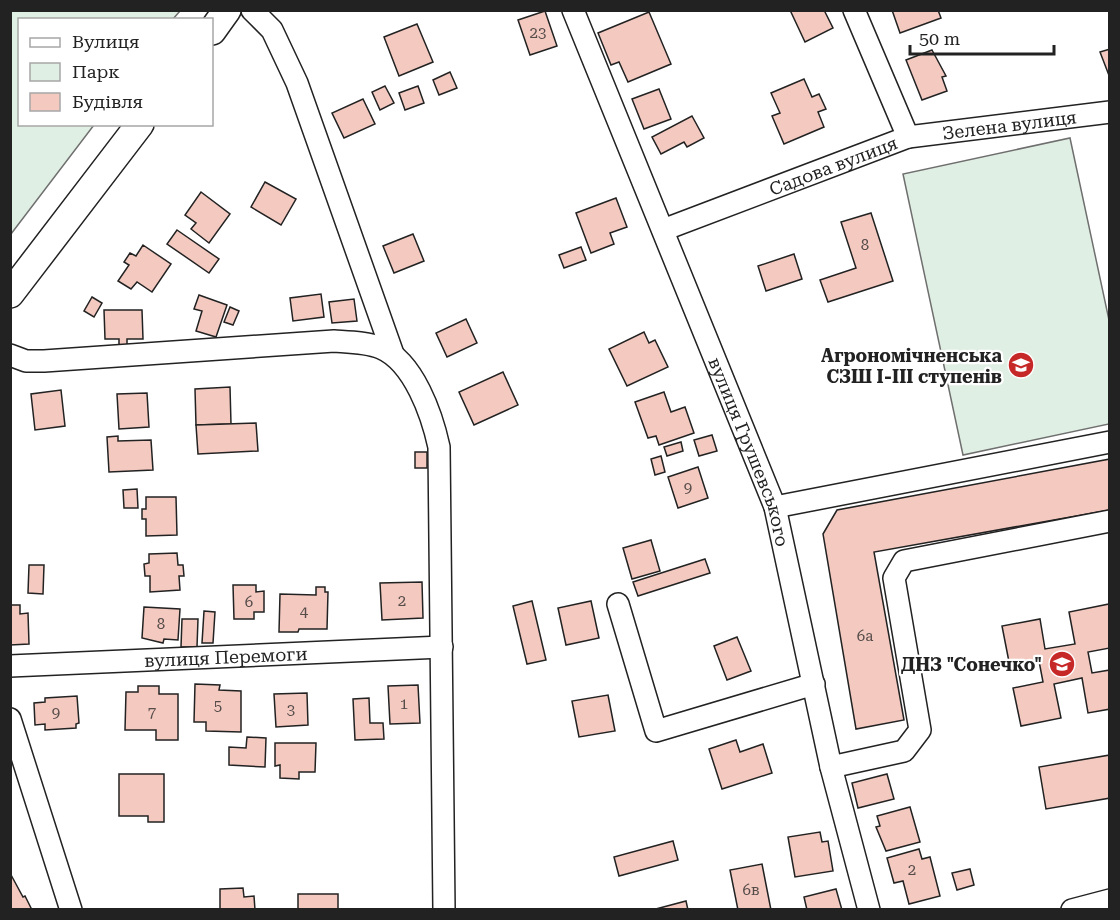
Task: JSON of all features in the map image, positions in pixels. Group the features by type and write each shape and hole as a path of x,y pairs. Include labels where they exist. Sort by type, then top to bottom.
{"main road":[{"path":"213,30 227,10"},
{"path":"10,294 138,126"}],"street":[{"path":"252,10 272,30 297,83 393,354 417,386 434,426 439,447 444,909"},
{"name":"вулиця Грушевського","path":"573,10 775,507 831,767 869,909"},
{"name":"Садова вулиця","path":"663,230 908,137 854,10"},
{"name":"Зелена вулиця","path":"908,137 1110,112"},
{"path":"10,355 26,361 44,361 334,341 379,347 393,354"},
{"path":"775,507 1110,442"},
{"path":"831,767 904,751 920,730 894,578 904,561 1110,521"},
{"path":"618,604 656,730 814,684"},
{"name":"вулиця Перемоги","path":"10,666 442,647"},
{"path":"10,719 71,909"},
{"path":"1072,909 1110,900"}],"green space":[{"path":"11,10 180,11 174,18 18,18 18,126 93,126 11,234"},
{"name":"Агрономічненська СЗШ І-ІІІ ступенів","path":"1070,138 1109,320 1109,424 963,455 903,174"}],"building":[{"path":"790,10 824,10 833,28 805,42"},
{"path":"892,10 938,10 941,18 900,33"},
{"path":"545,11 557,46 530,55 518,20"},
{"path":"649,12 671,64 628,82 619,62 611,65 598,33"},
{"path":"417,24 433,62 399,76 384,37"},
{"path":"1110,49 1110,78 1100,52"},
{"path":"932,50 946,76 942,77 947,91 922,100 906,60"},
{"path":"450,72 457,88 439,95 433,80"},
{"path":"804,79 812,97 819,94 826,109 818,112 824,127 784,144 772,116 780,113 771,93"},
{"path":"385,86 394,103 380,110 372,92"},
{"path":"418,86 424,103 405,110 399,93"},
{"path":"659,89 671,119 644,129 632,99"},
{"path":"363,99 375,124 344,138 332,113"},
{"path":"692,116 704,138 687,147 684,142 661,154 652,137"},
{"path":"265,182 296,199 281,225 251,207"},
{"path":"201,192 230,214 209,243 191,229 196,223 185,215"},
{"path":"616,198 627,227 610,233 614,244 591,253 576,213"},
{"path":"871,213 893,281 828,302 820,280 856,268 841,222"},
{"path":"177,230 219,259 209,273 167,244"},
{"path":"413,234 424,261 394,273 383,246"},
{"path":"143,245 171,264 152,292 137,282 131,289 118,281 129,265 124,262 130,253 136,256"},
{"path":"581,247 586,260 564,268 559,255"},
{"path":"794,254 802,279 766,291 758,266"},
{"path":"321,294 324,317 293,321 290,298"},
{"path":"199,295 227,305 216,337 196,331 202,311 194,309"},
{"path":"92,297 102,303 94,317 84,311"},
{"path":"354,299 357,321 332,323 329,302"},
{"path":"230,307 239,311 233,325 224,322"},
{"path":"104,310 142,310 143,339 127,339 127,346 119,346 119,339 105,339"},
{"path":"466,319 477,343 447,357 436,333"},
{"path":"644,332 649,343 655,340 668,367 627,386 609,349"},
{"path":"503,372 518,405 474,425 459,392"},
{"path":"230,387 231,424 196,425 195,389"},
{"path":"61,390 65,426 35,430 31,394"},
{"path":"664,392 671,412 685,407 694,433 659,445 656,436 648,438 635,402"},
{"path":"147,393 149,427 119,429 117,394"},
{"path":"256,423 258,451 198,454 196,425"},
{"path":"712,435 717,451 699,456 694,440"},
{"path":"118,436 118,441 151,440 153,470 109,472 107,437"},
{"path":"681,442 683,451 667,456 664,447"},
{"path":"415,452 427,452 427,468 415,468"},
{"path":"661,456 665,472 655,475 651,459"},
{"path":"1110,459 1110,510 874,552 904,720 856,729 823,534 837,510"},
{"path":"698,467 708,498 678,508 668,477"},
{"path":"137,489 138,508 124,508 123,490"},
{"path":"146,497 176,497 177,535 146,536 146,519 142,519 142,509 146,509"},
{"path":"651,540 660,571 632,579 623,548"},
{"path":"177,553 178,565 183,565 184,576 179,576 180,590 150,592 150,576 145,576 144,564 149,563 149,554"},
{"path":"705,559 710,573 638,596 633,582"},
{"path":"29,565 44,565 43,594 28,593"},
{"path":"422,582 423,618 382,620 380,583"},
{"path":"233,585 256,585 256,592 264,591 264,612 254,612 254,619 234,619"},
{"path":"316,587 325,587 325,592 328,592 327,629 279,632 280,594 316,595"},
{"path":"532,601 546,660 527,664 513,606"},
{"path":"591,601 599,638 566,645 558,608"},
{"path":"1109,604 1110,648 1088,652 1092,673 1110,670 1110,709 1088,713 1082,678 1054,684 1061,718 1021,726 1013,688 1043,682 1039,661 1010,667 1002,626 1040,619 1045,649 1075,644 1069,612"},
{"path":"10,605 20,605 20,614 28,613 29,644 10,645"},
{"path":"144,607 180,609 178,640 164,639 163,643 142,638"},
{"path":"204,611 215,612 213,643 202,643"},
{"path":"182,619 198,619 197,647 181,647"},
{"path":"737,637 751,671 727,680 714,646"},
{"path":"195,684 220,685 219,690 241,691 241,732 206,731 206,722 194,722"},
{"path":"418,685 420,723 390,724 388,686"},
{"path":"138,686 159,686 159,694 178,694 178,740 156,740 156,730 125,730 126,692 138,692"},
{"path":"307,693 308,725 276,727 274,694"},
{"path":"608,695 615,731 579,737 572,701"},
{"path":"77,696 79,723 76,724 76,728 45,730 45,724 35,725 34,703 45,702 45,698"},
{"path":"369,698 370,723 383,723 384,739 355,740 353,699"},
{"path":"247,737 266,738 265,767 229,765 229,747 246,748"},
{"path":"736,740 740,752 763,744 772,773 722,789 709,749"},
{"path":"275,743 316,743 315,772 299,772 299,779 280,778 280,765 275,766"},
{"path":"1110,755 1110,798 1046,809 1039,767"},
{"path":"119,774 164,774 164,822 148,822 148,816 119,816"},
{"path":"887,774 894,799 858,808 852,783"},
{"path":"910,807 920,842 886,851 876,827 880,826 877,816"},
{"path":"820,832 822,842 828,841 833,871 795,877 788,837"},
{"path":"673,841 678,860 619,876 614,857"},
{"path":"919,849 922,859 930,857 940,896 909,904 903,881 894,883 887,858"},
{"path":"762,864 771,910 738,910 730,870"},
{"path":"970,869 974,885 957,890 952,873"},
{"path":"10,873 23,897 25,896 32,910 10,910"},
{"path":"243,888 244,897 254,896 255,910 220,910 220,889"},
{"path":"836,889 842,910 807,910 804,897"},
{"path":"298,894 338,894 338,910 298,910"},
{"path":"686,901 688,910 652,910"}],"place":[{"name":"Агрономічненська СЗШ І-ІІІ ступенів","path":"1021,365"},
{"name":"ДНЗ \"Сонечко\"","path":"1062,664"}]}
